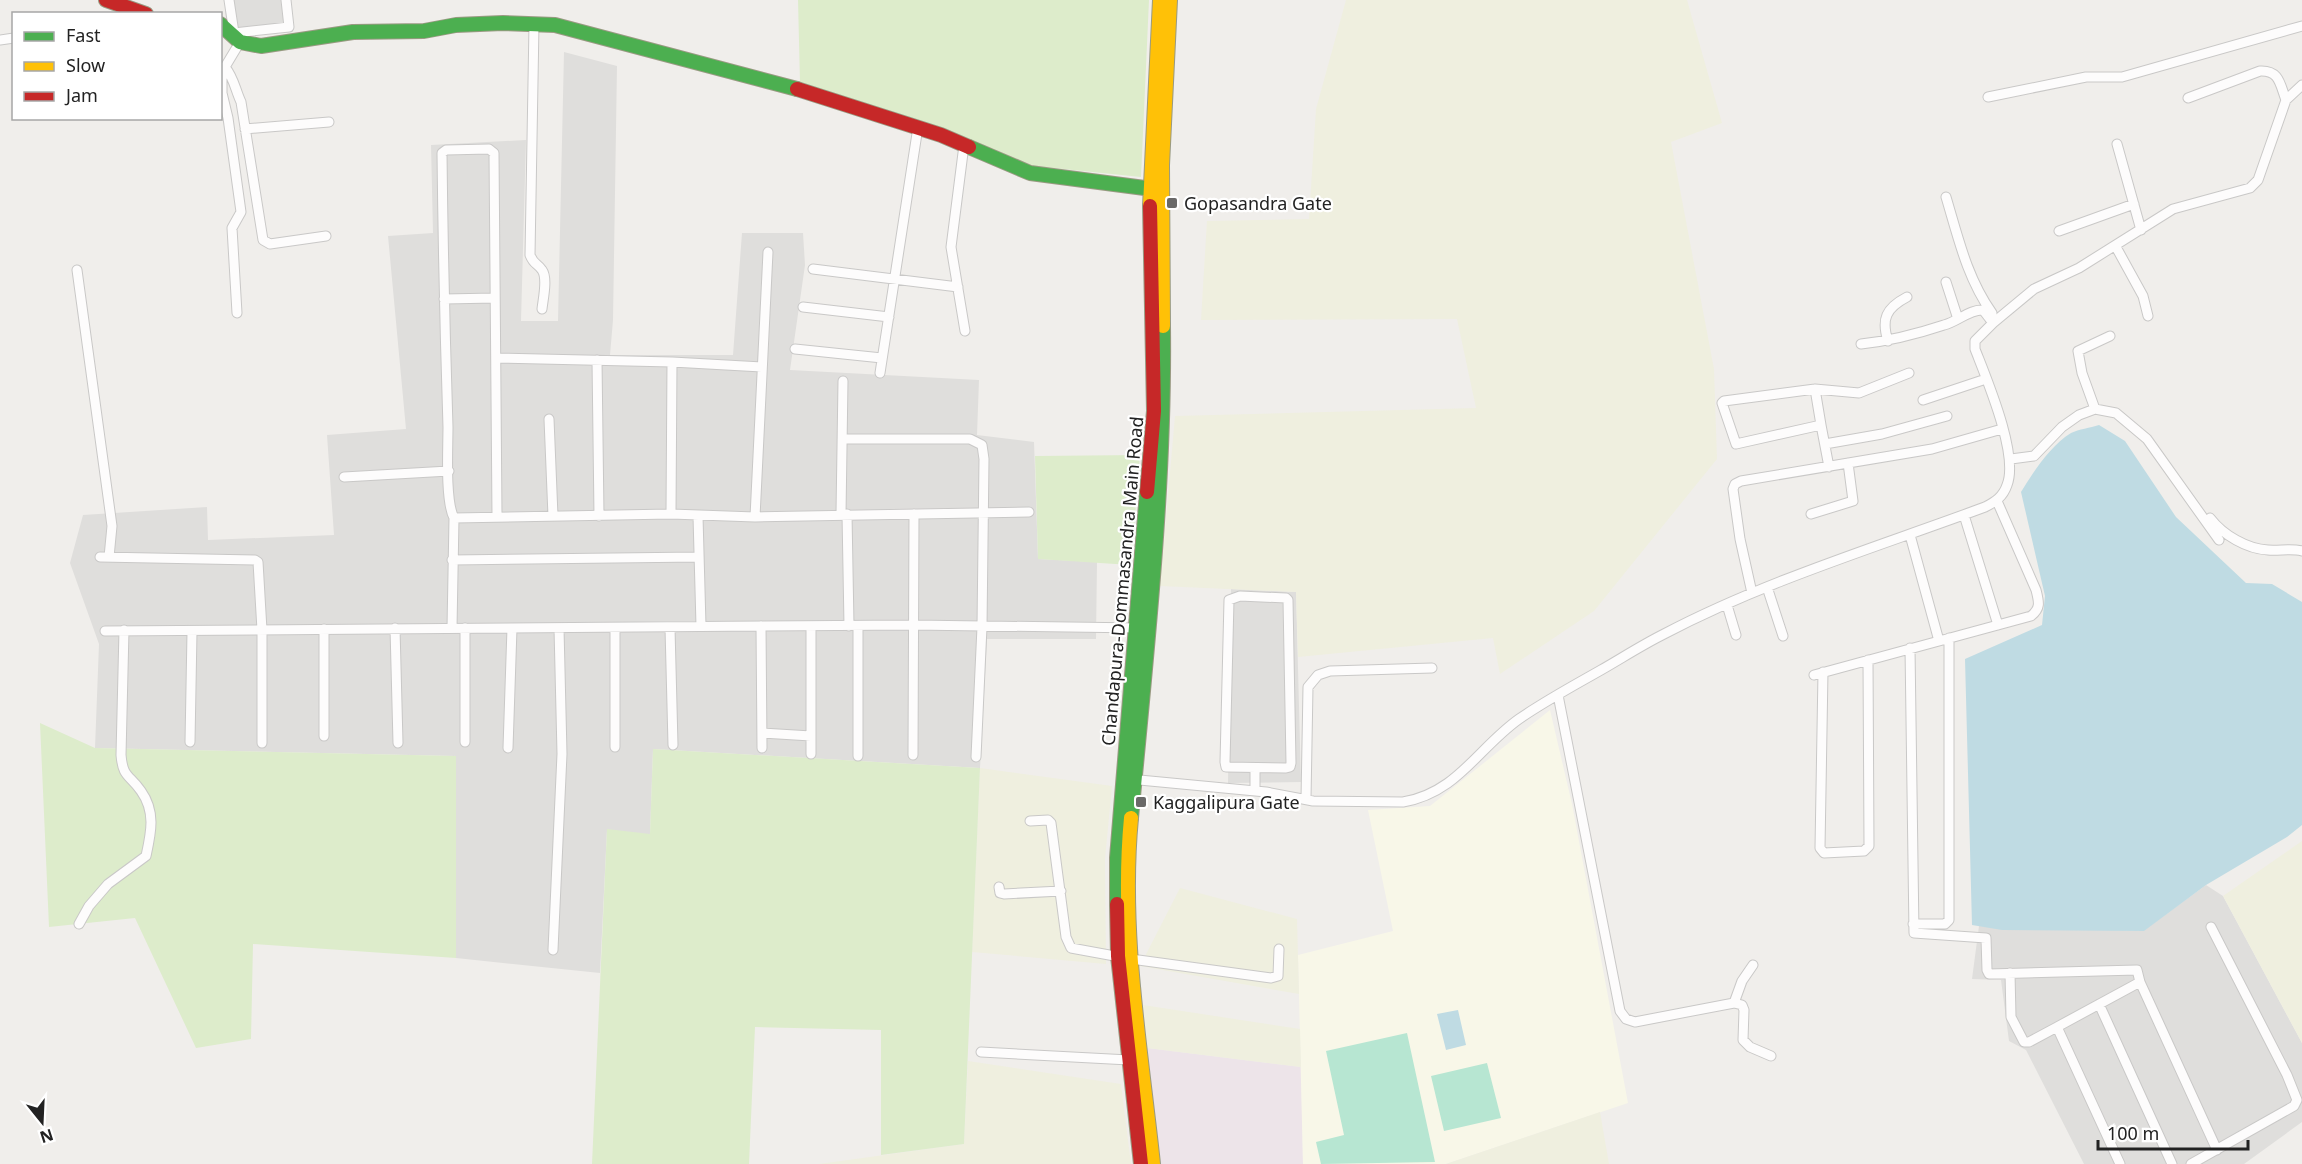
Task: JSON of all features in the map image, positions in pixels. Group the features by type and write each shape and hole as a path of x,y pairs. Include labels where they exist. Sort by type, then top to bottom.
{"main road":[{"path":"106,0 138,12"},
{"name":"Chandapura-Dommasandra Main Road","path":"1141,1164 1129,1060 1124,958 1130,779 1142,628 1164,411 1156,190 1160,0"},
{"name":"Chandapura-Dommasandra Main Road","path":"1156,190 1170,0"},
{"path":"222,26 240,42 261,45 353,32 424,31 456,25 503,22 555,25 785,85 918,127 1030,173 1156,190"},
{"name":"Chandapura-Dommasandra Main Road","path":"1124,958 1153,1164"}],"street":[{"path":"229,0 234,33 289,27 286,0"},
{"path":"534,24 530,255 533,264 542,269 545,275 542,309"},
{"path":"1988,97 2086,77 2122,77 2302,26"},
{"path":"261,30 261,45"},
{"path":"237,313 232,228 241,212 228,118 222,93 222,79 225,67 240,42"},
{"path":"225,67 234,77 236,92 242,102 263,240 270,244 326,236"},
{"path":"2188,98 2260,71 2270,70 2275,73 2286,100"},
{"path":"1130,779 1255,791 1329,802 1403,802 1431,795 1460,774 1517,721 1664,633 1767,587 1997,501 2008,483 2011,459 1975,345 1976,341 2034,289 2079,268 2173,209 2250,188 2258,180 2286,100 2302,86"},
{"path":"245,129 329,122"},
{"path":"880,373 918,127"},
{"path":"2117,144 2141,230"},
{"path":"964,145 951,247 965,331"},
{"path":"452,628 454,518 450,502 442,153 447,150 489,149 494,153 497,516"},
{"path":"1946,197 1969,272 1995,322"},
{"path":"2059,231 2134,204"},
{"path":"2115,247 2143,296 2148,316"},
{"path":"755,517 768,252"},
{"path":"813,268 958,287"},
{"path":"77,270 112,526 104,557 255,560 260,565 262,743"},
{"path":"1946,282 1958,319"},
{"path":"444,299 495,297"},
{"path":"1888,341 1884,326 1887,314 1897,303 1907,297"},
{"path":"803,307 888,317"},
{"path":"1861,344 1888,341 1947,325 1980,309 1995,322"},
{"path":"2096,409 2082,373 2078,351 2110,336"},
{"path":"795,349 882,358"},
{"path":"496,358 672,362 762,367"},
{"path":"597,360 599,516"},
{"path":"671,514 672,362"},
{"path":"1821,424 1736,444 1722,403 1724,400 1815,389 1859,393 1909,373"},
{"path":"1923,400 1986,379"},
{"path":"843,381 844,514 853,626 858,756"},
{"path":"1815,389 1829,467"},
{"path":"2011,459 2034,456 2062,427 2079,415 2096,409 2116,413 2147,439 2220,540"},
{"path":"1825,444 1882,434 1947,416"},
{"path":"549,419 553,516"},
{"path":"1752,593 1740,539 1733,489 1735,484 1741,481 1932,449 2002,429"},
{"path":"842,439 970,439 982,445 984,459 982,627 976,757"},
{"path":"1811,514 1853,501 1848,463"},
{"path":"344,477 449,471"},
{"path":"2183,489 2198,502 2215,525 2246,546 2256,549 2302,551"},
{"path":"1868,660 1869,846 1864,851 1824,852 1820,848 1819,673 2031,616 2040,605 2036,590 1997,501"},
{"path":"454,518 671,514 755,517 1029,512"},
{"path":"913,755 914,514"},
{"path":"1964,515 1998,624"},
{"path":"698,516 701,626"},
{"path":"1910,535 1939,641"},
{"path":"452,560 699,557"},
{"path":"1767,587 1783,636"},
{"path":"1240,596 1286,598 1289,606 1291,763 1290,767 1286,768 1255,768 1226,767 1225,762 1229,600 1240,596"},
{"path":"1727,605 1736,635"},
{"path":"105,631 913,625 1142,628"},
{"path":"761,626 762,748"},
{"path":"811,626 811,754"},
{"path":"670,627 673,745"},
{"path":"395,628 398,743"},
{"path":"465,628 465,742"},
{"path":"508,748 512,628"},
{"path":"553,950 562,754 559,628"},
{"path":"615,628 615,747"},
{"path":"324,629 324,736"},
{"path":"79,924 89,906 108,884 146,856 151,830 151,809 141,790 123,771 121,754 124,630"},
{"path":"190,742 192,632"},
{"path":"1913,924 1945,924 1949,920 1949,638"},
{"path":"1910,648 1913,924 1915,934 1986,938 1989,974 2137,970 2140,982 2217,1150"},
{"path":"1306,799 1308,687 1318,675 1330,671 1432,668"},
{"path":"1558,695 1620,1011 1626,1019 1635,1022 1734,1003 1742,1005 1744,1010 1743,1040 1750,1047 1771,1056"},
{"path":"762,733 811,736"},
{"path":"1255,768 1255,791"},
{"path":"1030,821 1048,820 1051,823 1066,937 1071,948 1124,958 1276,978 1279,949"},
{"path":"999,887 1000,893 1004,894 1061,891"},
{"path":"2191,1164 2294,1106 2297,1100 2287,1075 2211,927"},
{"path":"1734,1003 1742,981 1753,965"},
{"path":"2010,973 2011,1017 2024,1042 2029,1042 2057,1028 2140,982"},
{"path":"2099,1004 2172,1164"},
{"path":"2057,1028 2121,1164"},
{"path":"981,1052 1129,1060"}],"shaded area":[{"path":"225,0 289,0 293,32 238,36 226,25"},
{"path":"564,52 617,66 613,320 610,355 733,355 742,233 803,233 805,265 790,370 979,380 977,435 1034,442 1038,559 1097,562 1096,639 987,639 980,768 653,749 650,835 607,830 600,973 456,958 456,756 95,748 99,644 70,563 83,515 207,507 208,540 334,535 327,435 406,429 388,236 433,233 431,145 526,140 521,321 558,321"},
{"path":"1231,589 1296,592 1301,782 1228,783"},
{"path":"1550,710 1572,804 1628,1103 1446,1164 1303,1164 1298,955 1393,931 1368,810 1430,806"},
{"path":"2206,885 2223,896 2302,1043 2302,1122 2244,1164 2084,1164 2026,1050 2009,1041 2001,980 1972,979 1979,926 2143,931"},
{"path":"1147,1048 1301,1067 1303,1164 1161,1164"}],"green space":[{"path":"798,0 1149,0 1141,177 1025,165 800,82"},
{"path":"1346,0 1687,0 1722,123 1671,142 1714,369 1717,459 1594,611 1500,674 1493,638 1298,657 1296,592 1160,586 1175,416 1476,408 1457,319 1201,320 1207,221 1309,219 1316,109"},
{"path":"1140,455 1131,565 1038,559 1035,456"},
{"path":"40,723 95,748 456,756 456,958 253,944 251,1039 196,1048 135,918 49,927"},
{"path":"653,749 980,768 964,1144 881,1155 881,1030 755,1027 749,1164 592,1164 607,829 650,834"},
{"path":"980,768 1112,786 1105,859 1106,964 972,952"},
{"path":"2302,841 2302,1043 2223,896"},
{"path":"1180,888 1297,919 1299,994 1140,966"},
{"path":"1143,1005 1300,1029 1301,1067 1147,1048"},
{"path":"1407,1033 1435,1162 1321,1164 1316,1142 1344,1135 1326,1051"},
{"path":"968,1061 1121,1084 1131,1164 819,1164 964,1144"},
{"path":"1487,1063 1501,1118 1444,1131 1431,1076"},
{"path":"1600,1112 1609,1164 1446,1164"}],"water":[{"path":"2099,425 2125,441 2176,517 2246,583 2272,584 2302,602 2302,825 2287,837 2206,885 2144,931 2002,930 1972,925 1965,659 2042,625 2045,596 2021,492 2043,460 2063,438 2071,433"},
{"path":"1458,1010 1466,1045 1446,1050 1437,1014"}],"traffic: fast":[{"path":"222,26 240,42 261,46 353,32 424,31 456,25 503,23 555,25 797,89"},
{"path":"969,147 1030,173 1160,190"},
{"path":"1131,818 1158,511 1163,326"},
{"path":"1117,904 1117,858 1147,492"}],"traffic: slow":[{"path":"1150,206 1160,0"},
{"path":"1163,326 1162,165 1170,0"},
{"path":"1131,818 1128,861 1130,948 1153,1164"}],"traffic: jam":[{"path":"106,0 140,12"},
{"path":"797,89 941,135 969,147"},
{"path":"1147,492 1154,411 1150,206"},
{"path":"1117,904 1118,956 1141,1164"}],"place":[{"name":"Gopasandra Gate","path":"1172,203"},
{"name":"Kaggalipura Gate","path":"1141,802"}]}
